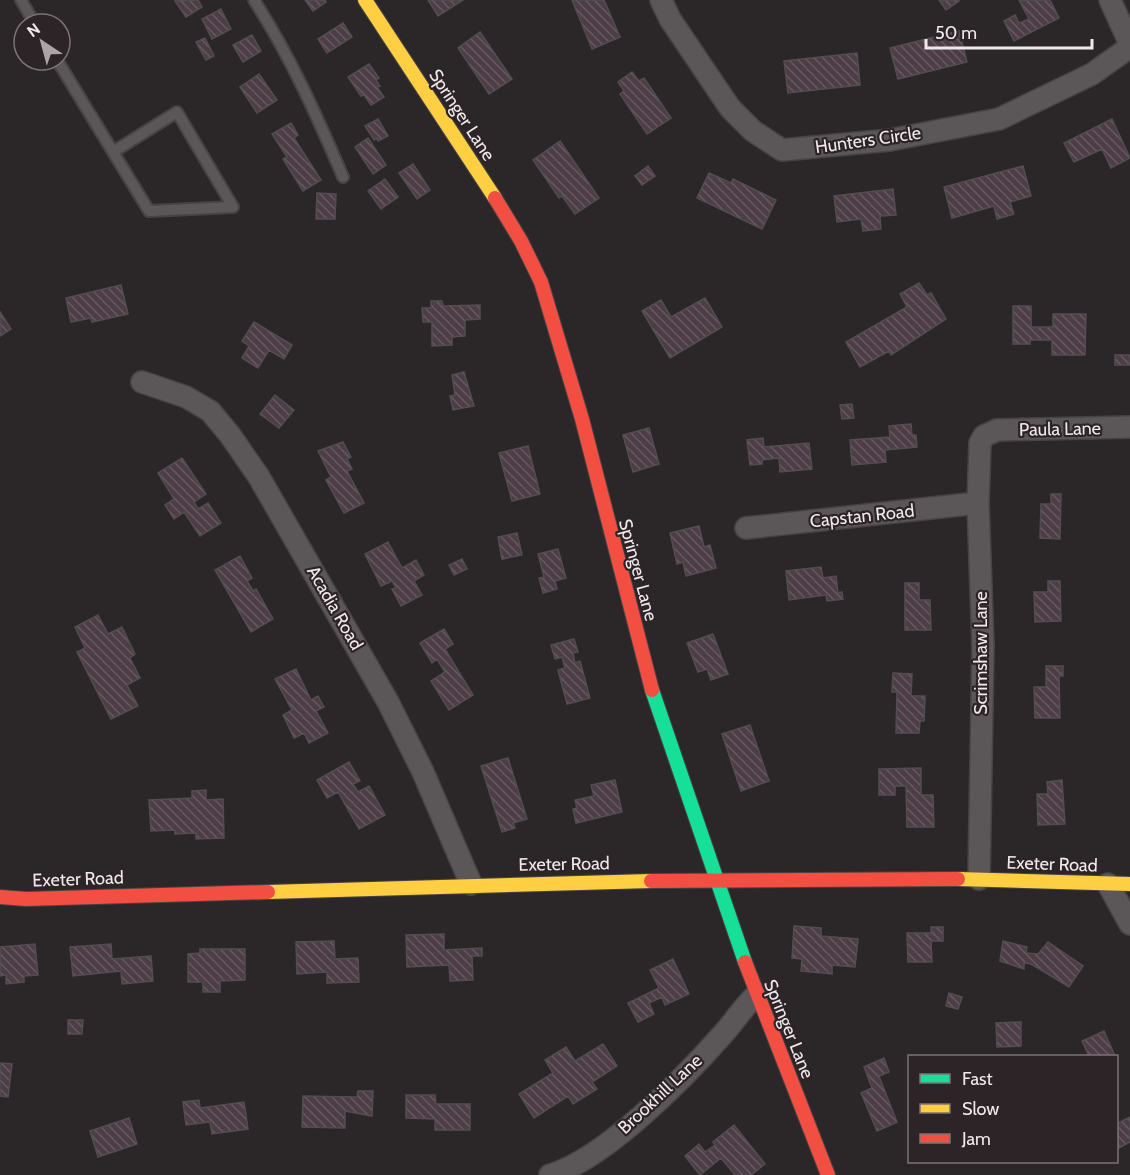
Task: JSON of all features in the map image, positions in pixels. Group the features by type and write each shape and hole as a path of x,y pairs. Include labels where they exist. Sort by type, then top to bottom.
{"street":[{"name":"Springer Lane","path":"364,0 496,200 521,241 541,282 582,419 641,654 714,879 756,995 828,1175"},
{"name":"Hunters Circle","path":"661,0 670,19 730,108 753,131 782,150 890,140 999,119 1092,74 1130,46"},
{"path":"1110,0 1130,46"},
{"name":"Acadia Road","path":"142,382 186,397 210,411 259,477 388,702 423,772 471,884"},
{"name":"Paula Lane","path":"991,432 1130,427"},
{"name":"Scrimshaw Lane","path":"979,879 983,646 978,503 980,444 991,432"},
{"name":"Capstan Road","path":"746,528 978,503"},
{"name":"Exeter Road","path":"0,897 26,899 471,884 714,879 979,879 1130,885"},
{"path":"1108,884 1130,924"},
{"name":"Brookhill Lane","path":"550,1175 586,1160 629,1126 724,1033 740,1010 756,995"}],"lane":[{"path":"254,0 272,28 314,107 343,177"},
{"path":"64,72 113,152 149,211 233,207 177,112 113,152"}],"building":[{"path":"198,0 202,7 186,17 175,1"},
{"path":"305,0 325,0 326,2 313,11"},
{"path":"428,0 463,0 438,16"},
{"path":"572,0 604,0 620,37 592,49"},
{"path":"939,0 959,0 959,1 946,10"},
{"path":"1019,0 1050,0 1059,18 1014,41 1004,21 1015,15 1019,23 1029,19"},
{"path":"221,9 231,29 212,39 202,19"},
{"path":"343,23 352,37 327,53 318,39"},
{"path":"959,31 967,62 898,79 890,48"},
{"path":"480,32 512,79 489,94 458,48"},
{"path":"252,35 261,51 243,62 233,45"},
{"path":"205,38 214,56 206,60 196,42"},
{"path":"857,53 860,85 788,93 784,61"},
{"path":"369,64 379,78 376,80 380,86 377,87 384,97 371,105 364,95 361,96 348,77"},
{"path":"632,72 639,81 644,78 671,118 647,134 620,94 624,91 618,82"},
{"path":"259,74 277,100 257,113 240,87"},
{"path":"378,119 388,136 378,141 377,138 374,140 365,126"},
{"path":"1112,119 1130,158 1111,168 1102,149 1074,162 1064,143"},
{"path":"291,123 298,135 294,138 321,180 303,191 283,159 287,157 272,134"},
{"path":"368,138 386,165 373,174 355,147"},
{"path":"560,141 599,198 575,214 562,196 559,198 533,160"},
{"path":"413,164 430,190 417,199 399,173"},
{"path":"648,166 655,176 642,185 635,176"},
{"path":"1023,166 1031,196 1010,202 1014,214 997,219 994,206 952,218 944,187"},
{"path":"709,173 731,183 733,179 776,200 762,229 697,198"},
{"path":"385,179 398,197 381,209 368,191"},
{"path":"893,189 896,215 880,216 881,229 863,231 861,219 837,222 834,196"},
{"path":"317,193 336,194 335,219 316,219"},
{"path":"919,283 927,295 931,293 946,319 891,355 889,351 860,367 846,342 907,307 900,294"},
{"path":"121,285 128,314 92,322 91,318 71,322 66,298"},
{"path":"705,298 722,327 670,358 642,311 661,300 671,317"},
{"path":"431,301 442,301 443,306 480,305 480,319 465,320 465,336 452,337 452,345 432,346 432,322 423,322 422,308 431,308"},
{"path":"1013,306 1031,306 1031,327 1053,327 1053,314 1086,314 1085,355 1052,355 1052,340 1030,340 1030,344 1013,344"},
{"path":"0,312 11,329 0,336"},
{"path":"254,322 292,345 284,359 269,350 258,368 242,358 249,346 242,341"},
{"path":"1115,355 1130,355 1130,365 1115,365"},
{"path":"464,372 474,406 453,410 450,396 455,395 452,375"},
{"path":"275,395 294,410 279,428 260,414"},
{"path":"852,404 854,418 842,419 840,405"},
{"path":"911,424 912,435 916,435 917,447 885,450 886,462 852,465 850,440 890,437 889,426"},
{"path":"649,428 659,464 633,472 623,435"},
{"path":"763,438 764,447 809,443 812,469 780,472 779,458 762,460 762,464 750,465 747,440"},
{"path":"343,442 351,457 347,459 352,469 347,471 364,503 344,513 326,480 331,477 318,451"},
{"path":"528,446 540,494 512,501 499,453"},
{"path":"182,458 206,494 194,502 198,509 208,503 221,523 200,536 184,512 174,519 165,505 174,499 158,473"},
{"path":"1051,494 1061,494 1060,539 1040,538 1041,504 1051,504"},
{"path":"699,526 704,547 710,545 716,568 686,576 683,562 677,564 670,533"},
{"path":"517,533 522,555 502,559 498,537"},
{"path":"388,542 402,568 416,560 424,575 414,581 422,595 401,606 392,589 396,588 392,581 381,586 365,554"},
{"path":"558,549 566,578 555,581 557,589 543,593 539,578 544,577 538,554"},
{"path":"240,556 252,578 247,581 253,591 256,589 273,619 251,632 215,570"},
{"path":"462,559 467,569 454,575 449,565"},
{"path":"821,567 823,578 836,576 838,593 842,592 843,599 827,601 826,595 789,600 786,571"},
{"path":"1048,581 1060,581 1061,621 1035,622 1034,592 1048,592"},
{"path":"905,583 919,583 919,600 930,600 931,630 905,630"},
{"path":"98,615 108,634 122,627 135,654 130,658 140,678 127,685 138,706 111,719 77,652 85,648 75,627"},
{"path":"444,629 453,644 445,649 473,695 449,710 431,681 445,672 437,659 432,663 420,643"},
{"path":"713,634 728,674 711,680 707,669 698,672 687,643"},
{"path":"574,639 578,652 573,653 575,663 580,661 590,698 567,704 558,670 565,668 562,657 555,659 551,645"},
{"path":"1046,666 1063,666 1063,676 1059,676 1060,718 1035,718 1034,687 1046,687"},
{"path":"296,669 311,700 318,696 324,707 316,711 328,733 309,743 304,733 294,738 283,715 292,710 275,679"},
{"path":"893,673 912,674 911,696 925,696 924,721 920,721 919,733 896,733 897,692 892,692"},
{"path":"750,725 769,781 741,791 722,734"},
{"path":"508,758 527,819 513,823 515,828 502,832 481,766"},
{"path":"349,762 360,781 353,784 358,792 369,786 385,815 359,829 338,792 327,798 317,780"},
{"path":"921,768 921,795 933,795 934,827 907,827 906,786 895,786 895,795 879,795 879,769"},
{"path":"615,780 622,812 576,823 573,809 577,808 575,800 594,796 591,785"},
{"path":"1062,780 1065,824 1038,825 1037,794 1048,794 1047,782"},
{"path":"206,790 206,800 223,799 224,838 196,839 196,833 175,834 175,830 151,831 149,800 192,798 192,791"},
{"path":"794,926 821,928 821,936 858,939 855,967 832,965 832,974 801,971 802,959 792,958"},
{"path":"931,927 943,927 943,941 931,941 932,962 908,962 907,933 931,933"},
{"path":"444,934 444,950 482,948 482,956 472,956 473,980 450,981 449,965 407,967 406,935"},
{"path":"334,941 335,959 358,958 359,982 327,983 327,972 297,974 296,942"},
{"path":"1003,941 1027,947 1026,953 1038,954 1048,942 1083,966 1069,987 1033,965 1024,962 1024,969 1000,961"},
{"path":"35,944 38,975 24,976 24,982 6,984 6,975 0,976 0,947"},
{"path":"111,944 112,959 151,956 153,981 122,984 121,971 73,976 70,947"},
{"path":"200,949 245,949 245,980 220,981 220,992 203,992 203,982 188,982 188,954 200,953"},
{"path":"673,959 689,994 665,1005 662,997 649,1003 654,1014 638,1022 628,1003 659,988 650,970"},
{"path":"949,993 962,997 958,1009 946,1006"},
{"path":"68,1020 83,1020 82,1034 68,1034"},
{"path":"1021,1022 1021,1046 997,1047 996,1023"},
{"path":"1104,1031 1115,1055 1089,1055 1082,1041"},
{"path":"603,1044 617,1066 592,1082 597,1089 573,1104 568,1096 534,1118 519,1094 553,1073 545,1060 566,1047 575,1061"},
{"path":"884,1058 889,1072 879,1076 897,1122 877,1131 861,1093 872,1088 864,1067"},
{"path":"0,1063 12,1064 8,1097 0,1096"},
{"path":"358,1091 373,1091 372,1116 345,1111 345,1128 302,1127 303,1096 357,1097"},
{"path":"406,1095 435,1095 436,1104 470,1104 470,1130 435,1130 435,1119 406,1118"},
{"path":"199,1100 200,1108 244,1102 248,1129 212,1134 210,1122 186,1125 183,1102"},
{"path":"1130,1117 1130,1142 1118,1148 1118,1123"},
{"path":"129,1118 137,1144 98,1157 90,1131"},
{"path":"734,1125 765,1164 751,1175 735,1175 721,1158 700,1175 685,1156 699,1144 705,1152 715,1145 713,1142"}],"traffic: fast":[{"path":"652,690 745,962"}],"traffic: slow":[{"path":"365,0 495,198"},
{"path":"958,879 1130,884"},
{"path":"268,892 651,881"}],"traffic: jam":[{"path":"495,198 521,241 541,282 582,419 652,690"},
{"path":"651,881 958,879"},
{"path":"0,897 26,899 268,892"},
{"path":"745,962 828,1175"}]}
